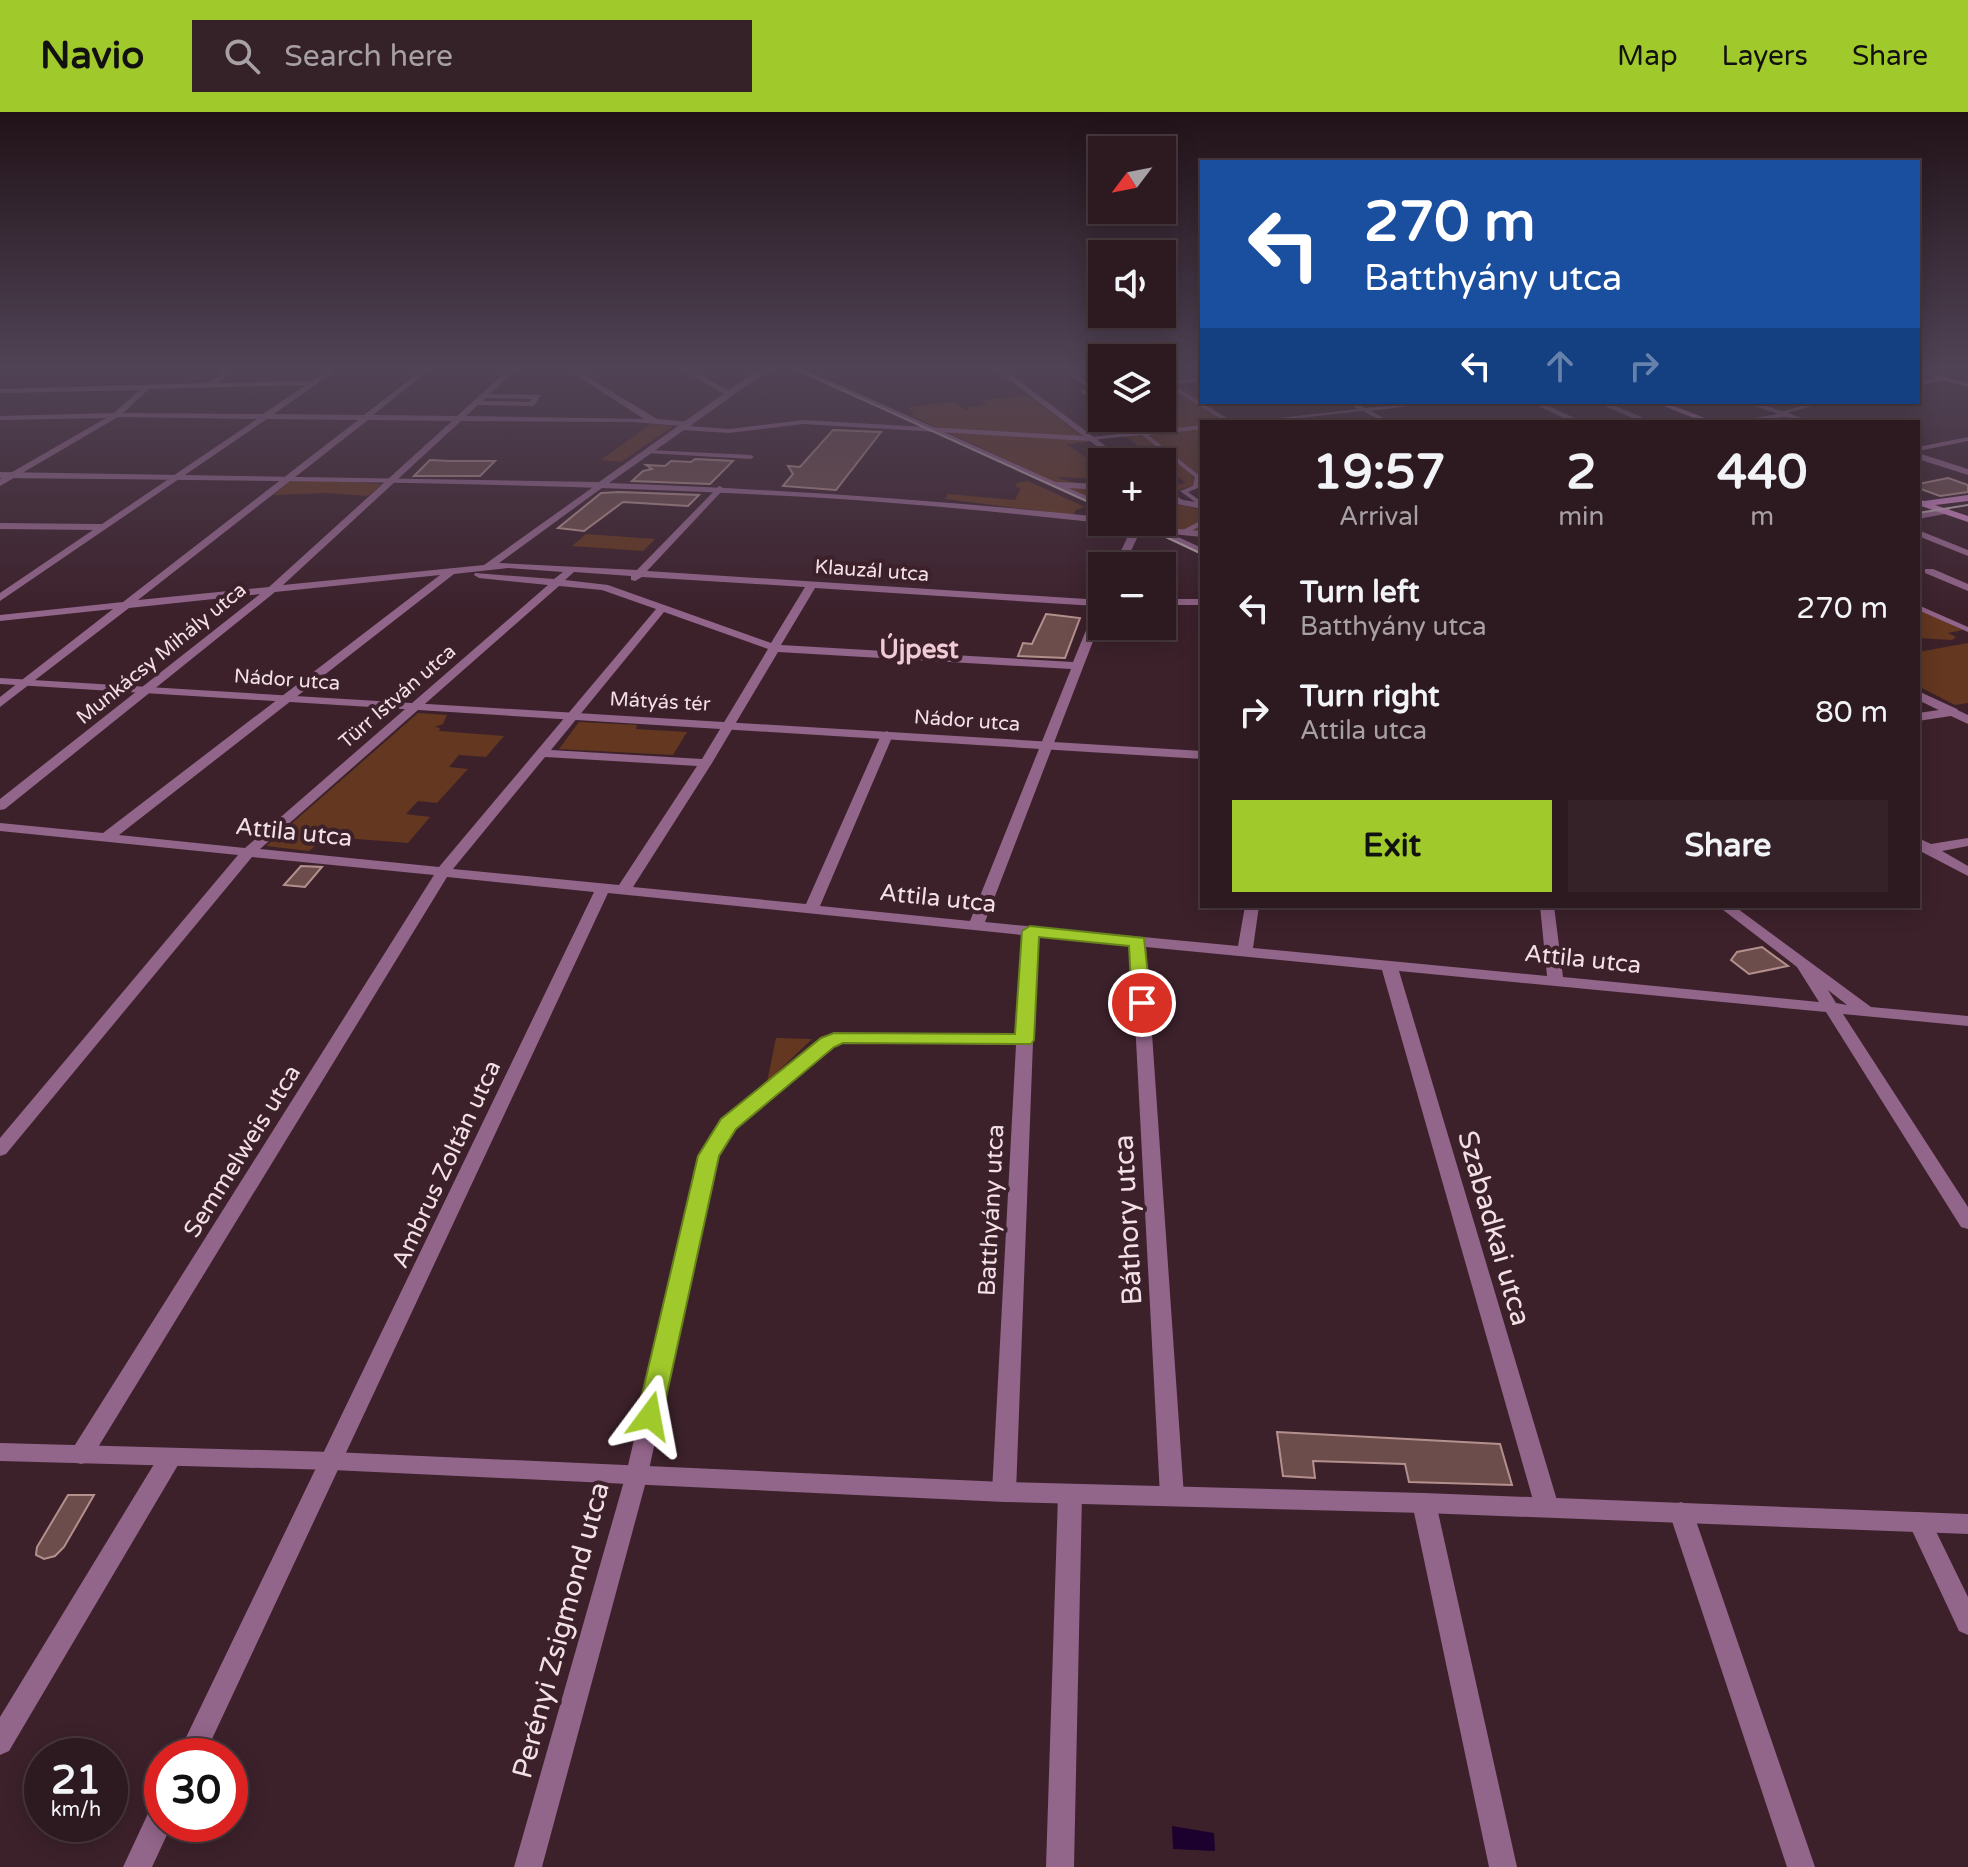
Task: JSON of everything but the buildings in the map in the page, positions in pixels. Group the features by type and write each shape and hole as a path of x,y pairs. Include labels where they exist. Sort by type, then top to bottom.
{"main road":[{"path":"1920,503 1968,498"},
{"path":"1920,503 1968,519"},
{"path":"1947,511 1968,508"}],"street":[{"path":"0,483 56,450"},
{"path":"0,598 216,450"},
{"path":"0,703 325,450"},
{"path":"394,480 428,450"},
{"path":"488,566 651,450"},
{"path":"977,450 1088,500"},
{"path":"1164,450 1198,477 1196,487 1183,491"},
{"path":"648,452 751,457"},
{"path":"1920,457 1968,472"},
{"path":"0,475 603,483 967,504 1088,518"},
{"name":"Munkácsy Mihály utca","path":"0,806 274,588 394,480"},
{"path":"1055,485 1088,486"},
{"path":"620,593 719,489"},
{"path":"1176,492 1200,489"},
{"path":"1183,491 1200,504"},
{"path":"1176,500 1200,506"},
{"path":"1920,516 1947,511"},
{"path":"1183,532 1200,523"},
{"path":"0,526 102,527"},
{"path":"1176,532 1200,534"},
{"path":"1920,534 1968,553"},
{"path":"1168,536 1200,551"},
{"name":"Klauzál utca","path":"454,571 488,566 572,569 1088,602"},
{"name":"Türr István utca","path":"0,1150 248,852 572,569"},
{"path":"1923,569 1968,588"},
{"path":"0,618 454,571 591,584 774,648 1077,666"},
{"path":"106,838 454,571"},
{"path":"728,725 812,584"},
{"path":"1176,602 1200,602"},
{"path":"542,753 662,608"},
{"path":"1920,608 1968,630"},
{"path":"976,926 1088,638"},
{"name":"Nádor utca","path":"0,681 572,716"},
{"path":"1920,696 1968,720"},
{"path":"1920,717 1953,712"},
{"name":"Mátyás tér","path":"572,716 728,725 623,891"},
{"name":"Nádor utca","path":"728,725 1200,755"},
{"path":"811,909 887,735"},
{"path":"542,753 706,763"},
{"name":"Semmelweis utca","path":"81,1455 443,872 542,753"},
{"name":"Attila utca","path":"0,827 976,926 1968,1021"},
{"path":"1922,847 1968,842"},
{"path":"1922,847 1968,872"},
{"name":"Ambrus Zoltán utca","path":"199,1738 603,889"},
{"path":"1245,951 1252,908"},
{"path":"1547,908 1555,981"},
{"path":"1728,908 1867,1011"},
{"name":"Batthyány utca","path":"1004,1492 1030,931"},
{"name":"Báthory utca","path":"1138,941 1172,1496"},
{"name":"Szabadkai utca","path":"1389,965 1547,1507"},
{"path":"1805,967 1968,1222"},
{"name":"Perényi Zsigmond utca","path":"528,1867 637,1474 709,1156 728,1124 828,1042 841,1037 1024,1040"},
{"path":"0,1452 333,1461 1070,1495 1424,1503 1968,1524"},
{"path":"0,1742 170,1458"},
{"path":"1060,1867 1070,1495"},
{"path":"1424,1503 1503,1867"},
{"path":"1681,1512 1801,1867"},
{"path":"1920,1522 1968,1623"},
{"path":"137,1867 149,1842"}],"shaded area":[{"path":"615,450 638,450 621,462 601,460"},
{"path":"985,450 1074,450 1088,459 1088,478 1056,477 1088,485 1088,498"},
{"path":"1176,450 1200,450 1200,488 1192,486 1176,491 1176,484 1186,483 1176,475"},
{"path":"1028,481 1085,507 1076,510 1073,515 945,499 948,494 1015,500 1021,488 1015,487 1017,483"},
{"path":"289,482 382,484 368,496 325,493 273,495"},
{"path":"1176,504 1200,510 1200,533 1176,531"},
{"path":"586,534 655,539 643,551 572,546"},
{"path":"1920,610 1963,630 1948,633 1956,637 1952,640 1920,638"},
{"path":"1968,643 1968,703 1955,705 1920,687 1920,652"},
{"path":"418,713 447,715 443,724 435,727 440,728 439,731 504,736 486,757 459,755 449,767 468,769 437,803 418,801 406,814 430,817 408,843 331,837 323,839 309,851 266,846"},
{"path":"579,722 687,732 673,755 559,749"},
{"path":"776,1038 812,1039 767,1082"},
{"path":"1172,1826 1214,1833 1215,1851 1173,1849"}],"tram line":[{"path":"974,450 1088,502"},
{"path":"1920,513 1968,505"},
{"path":"1164,536 1200,553"}],"district":[{"name":"Újpest","path":"919,649"}],"route":[{"path":"650,1416 709,1156 728,1124 828,1042 841,1037 1024,1040 1030,931 1138,941 1142,1003"}]}
